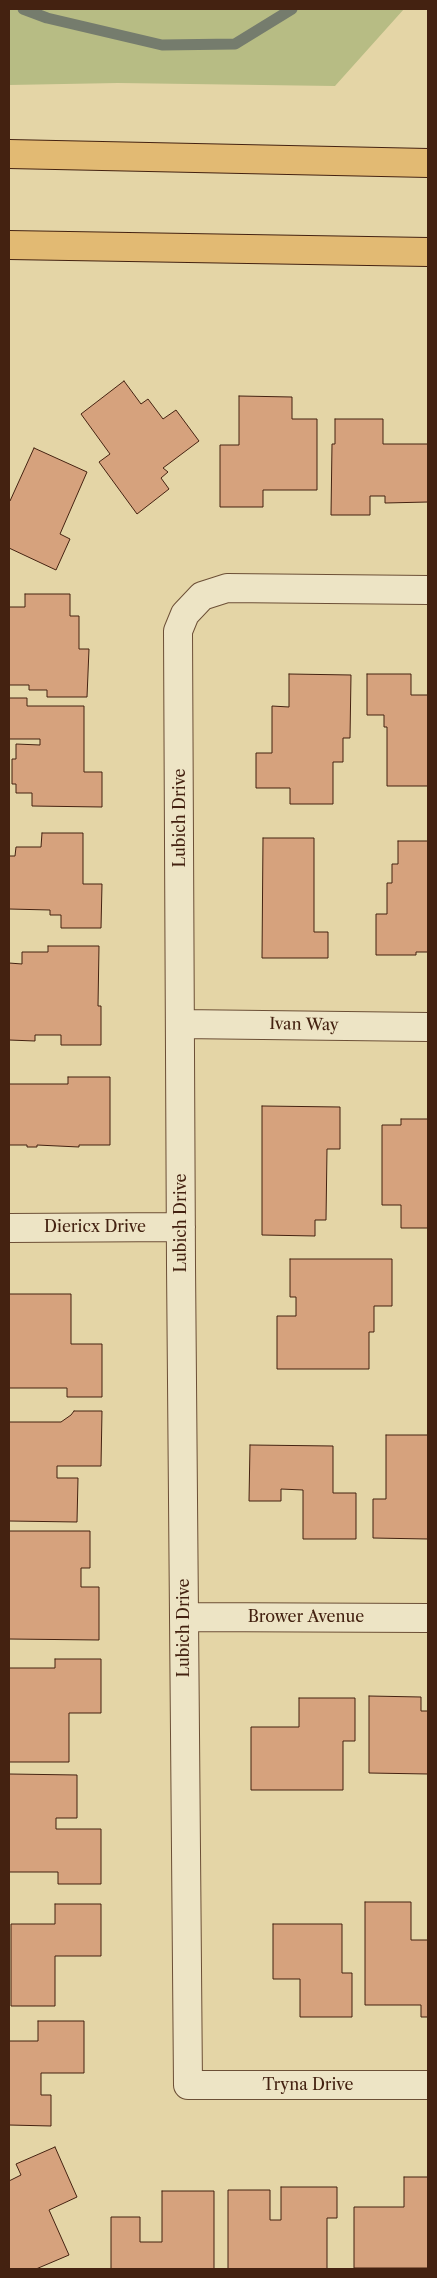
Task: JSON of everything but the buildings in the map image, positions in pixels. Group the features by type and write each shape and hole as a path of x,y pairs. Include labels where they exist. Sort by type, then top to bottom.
{"highway":[{"path":"9,154 428,162"},
{"path":"9,245 428,252"}],"street":[{"name":"Lubich Drive","path":"188,2084 178,631 185,614 202,596 228,588 428,590"},
{"name":"Ivan Way","path":"181,1024 428,1027"},
{"name":"Diericx Drive","path":"9,1228 181,1227"},
{"name":"Brower Avenue","path":"184,1617 428,1618"},
{"name":"Tryna Drive","path":"188,2084 428,2084"}],"green space":[{"path":"9,9 404,9 335,86 118,83 9,85"}],"waterway":[{"path":"23,9 47,18 162,45 235,44 292,9"}]}
